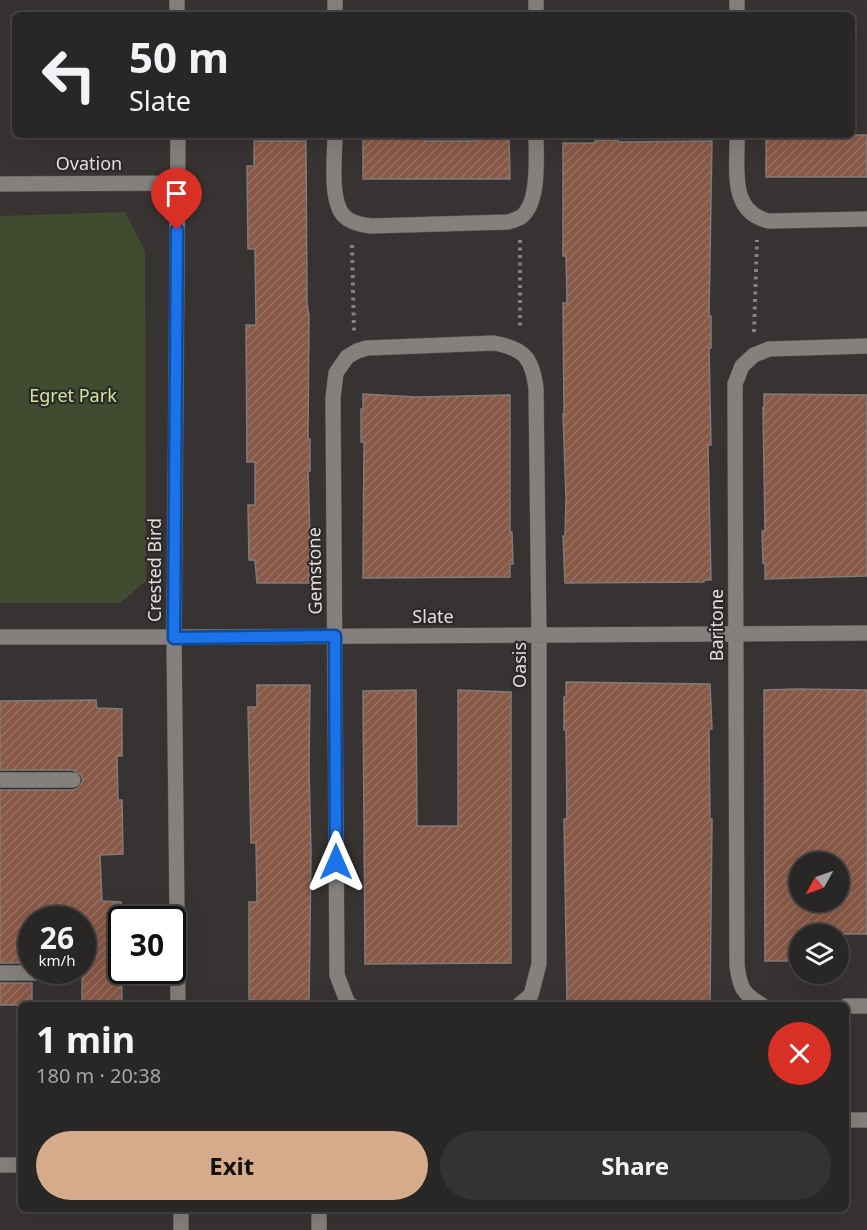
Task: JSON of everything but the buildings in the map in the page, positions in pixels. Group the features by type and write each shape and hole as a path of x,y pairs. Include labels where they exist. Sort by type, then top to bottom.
{"street":[{"name":"Crested Bird","path":"178,138 174,638 178,1002"},
{"path":"335,138 335,193 340,211 352,222 371,226 508,222 520,218 532,200 536,178 536,138"},
{"path":"737,138 738,187 748,212 758,219 769,221 867,219"},
{"name":"Ovation","path":"0,184 178,183"},
{"path":"354,353 367,348 494,343 513,347 520,352"},
{"path":"754,355 769,349 867,346"},
{"name":"Oasis","path":"520,352 530,365 536,388 539,636 539,964 531,995 523,1002"},
{"name":"Gemstone","path":"347,1002 336,975 333,398 336,374 347,357 354,353"},
{"name":"Baritone","path":"754,355 742,366 735,384 737,966 739,984 749,998 756,1002"},
{"name":"Slate","path":"0,637 174,638 867,633"},
{"path":"0,780 73,780"},
{"path":"0,973 18,973"},
{"path":"849,1006 867,1006"},
{"path":"849,1120 867,1120"},
{"path":"0,1165 18,1165"},
{"path":"181,1212 181,1230"},
{"path":"319,1212 319,1230"}],"path":[{"path":"520,218 520,352"},
{"path":"754,355 758,219"},
{"path":"352,222 354,353"}],"green space":[{"name":"Egret Park","path":"125,212 145,251 146,581 120,603 0,603 0,216"}],"route":[{"path":"177,230 174,638 335,636 336,862"}]}
